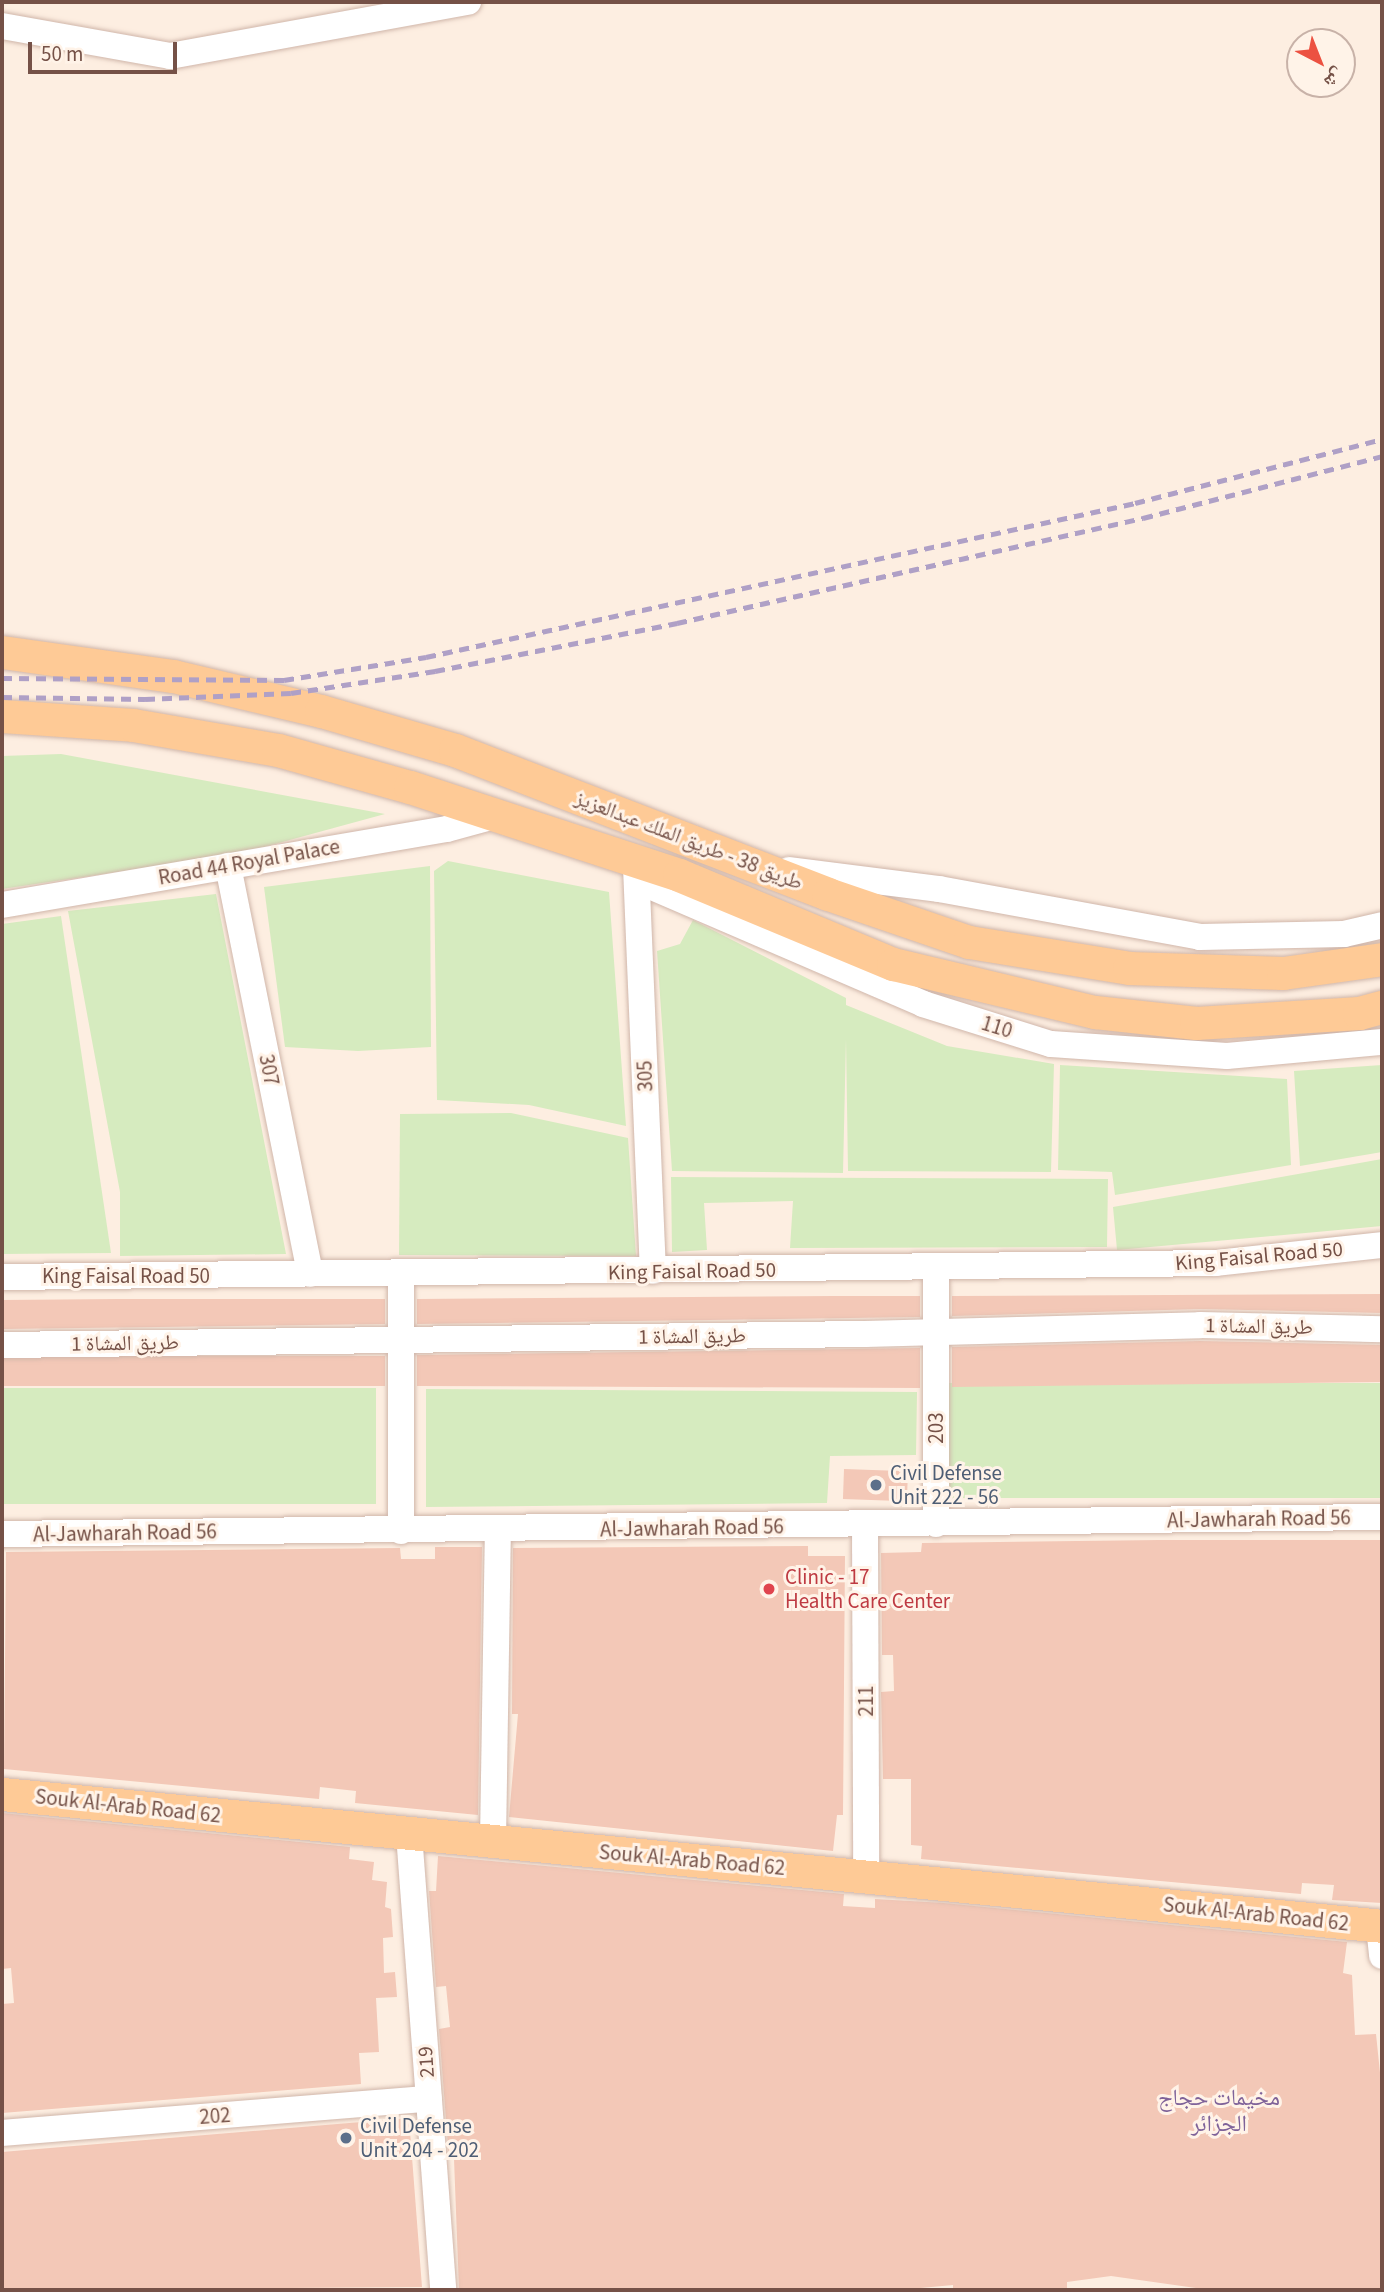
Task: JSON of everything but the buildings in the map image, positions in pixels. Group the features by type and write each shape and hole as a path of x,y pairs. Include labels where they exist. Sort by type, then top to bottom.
{"main road":[{"name":"طريق 38 - طريق الملك عبدالعزيز","path":"2,652 173,676 321,711 455,750 755,865 969,942 1129,968 1283,973 1382,959"},
{"name":"طريق 38 - طريق الملك عبدالعزيز","path":"2,716 133,725 278,750 495,816 637,872 679,875 893,964 1094,1012 1196,1023 1359,1013 1382,1007"},
{"name":"Souk Al-Arab Road 62","path":"2,1794 866,1876 1381,1936"}],"street":[{"path":"2,26 170,56 468,2"},
{"name":"Road 44 Royal Palace","path":"2,905 447,829 495,816"},
{"path":"755,865 939,889 1200,937 1344,934 1382,925"},
{"name":"307","path":"228,866 310,1274"},
{"name":"110","path":"637,872 923,1004 1051,1044 1227,1056 1382,1042"},
{"name":"305","path":"637,872 653,1271"},
{"name":"King Faisal Road 50","path":"2,1277 1216,1263 1382,1245"},
{"name":"203","path":"936,1267 936,1524"},
{"path":"401,1273 401,1531"},
{"name":"طريق المشاة 1","path":"2,1345 936,1332 1200,1325 1382,1328"},
{"name":"Al-Jawharah Road 56","path":"2,1534 865,1527 1382,1517"},
{"name":"211","path":"865,1527 866,1876"},
{"path":"493,1842 498,1530"},
{"name":"219","path":"409,1834 443,2290"},
{"name":"202","path":"2,2133 429,2099"}],"green space":[{"path":"61,754 385,814 238,854 2,889 2,756"},
{"path":"448,861 609,892 626,1126 529,1105 437,1100 434,871"},
{"path":"430,866 431,1047 358,1051 285,1047 264,887"},
{"path":"216,894 286,1254 120,1256 120,1192 68,911"},
{"path":"61,916 111,1253 2,1254 2,924"},
{"path":"693,920 846,998 846,1005 947,1046 1054,1064 1051,1172 848,1171 846,1039 843,1173 672,1171 657,951 680,944"},
{"path":"1060,1065 1287,1079 1291,1165 1115,1195 1112,1172 1058,1170"},
{"path":"1382,1065 1382,1152 1300,1166 1294,1071"},
{"path":"511,1113 628,1138 636,1256 399,1255 400,1114"},
{"path":"1382,1159 1382,1226 1117,1250 1113,1207"},
{"path":"671,1177 1108,1179 1107,1247 790,1248 793,1201 704,1203 707,1250 672,1252"},
{"path":"948,1383 1382,1383 1382,1498 948,1498"},
{"path":"2,1388 376,1388 376,1504 2,1504"},
{"path":"426,1389 917,1392 916,1455 830,1456 827,1503 426,1507"}],"railway":[{"path":"2,678 284,680 426,657 1135,503 1382,439"},
{"path":"2,697 145,699 291,693 435,671 677,623 1143,518 1382,456"}],"place":[{"name":"Civil Defense Unit 222 - 56","path":"876,1485"},
{"name":"Clinic - 17 Health Care Center","path":"769,1589"},
{"name":"Civil Defense Unit 204 - 202","path":"346,2138"}],"district":[{"name":"مخيمات حجاج الجزائر","path":"1219,2111"}]}
